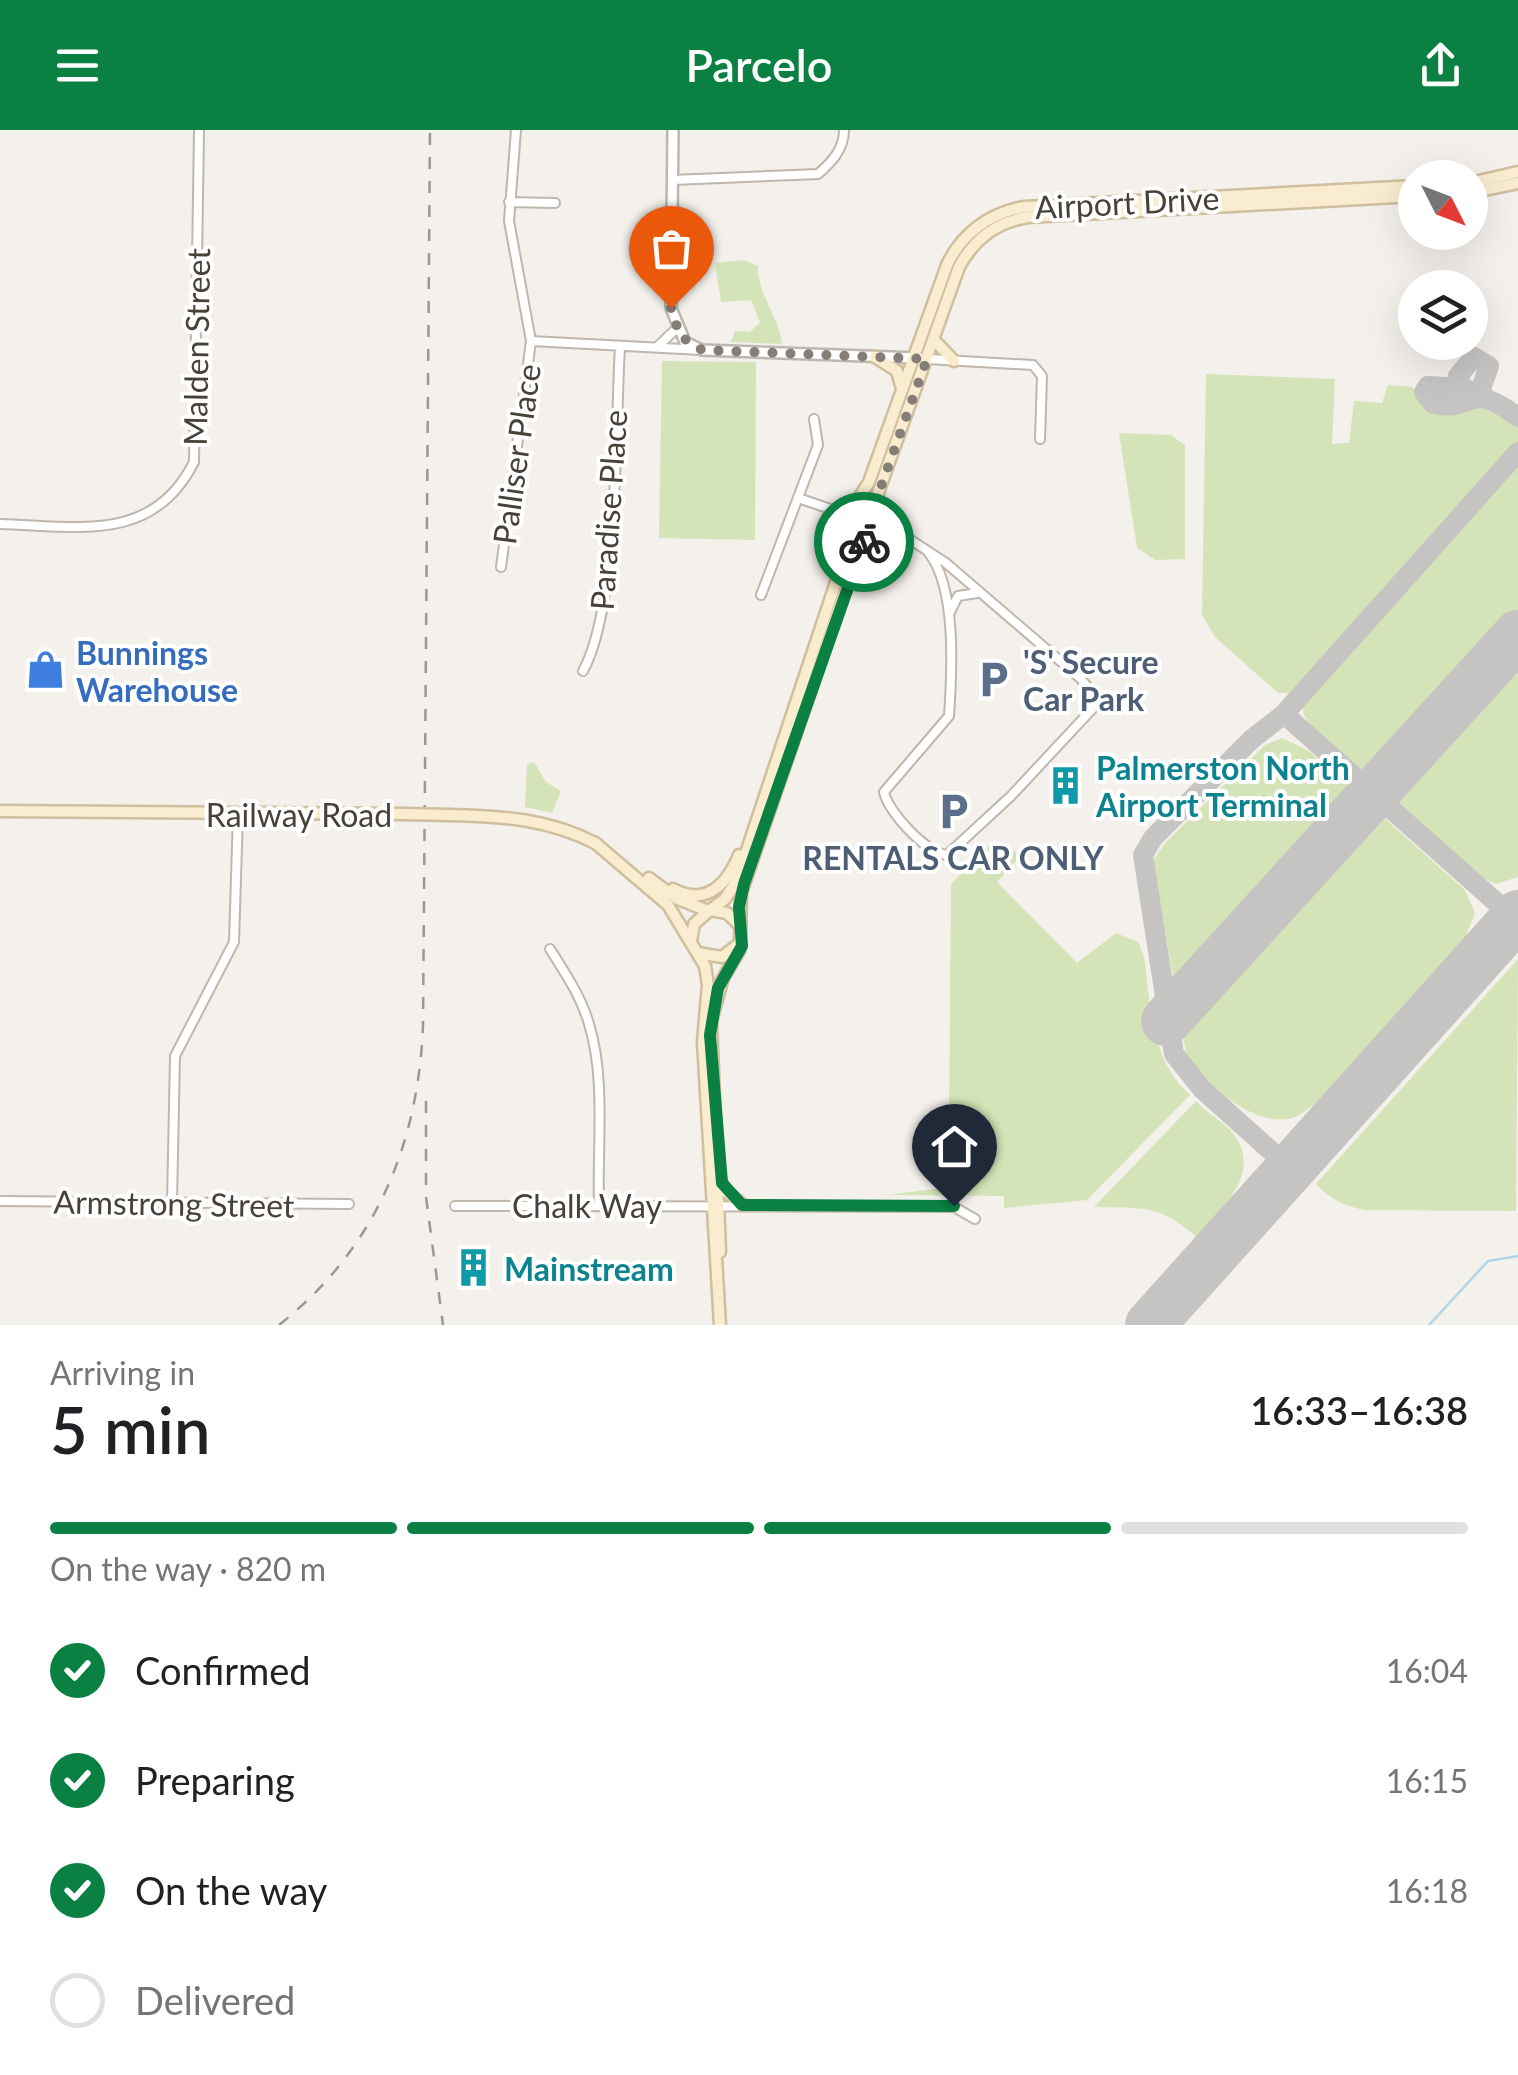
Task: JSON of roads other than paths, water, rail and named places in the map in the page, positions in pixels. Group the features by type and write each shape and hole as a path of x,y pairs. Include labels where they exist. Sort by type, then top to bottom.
{"main road":[{"path":"1488,179 1518,172"},
{"path":"1488,189 1518,183"},
{"name":"Airport Drive","path":"709,911 734,887 846,552 848,515 869,482 952,256 974,230 1002,212 1036,206 1398,187"},
{"name":"Airport Drive","path":"741,933 739,907 744,884 856,558 876,524 880,487 964,256 987,232 1018,218 1398,197"},
{"path":"934,340 954,361"},
{"path":"875,357 897,371 902,390"},
{"path":"863,503 876,524 856,534 848,515 863,503"},
{"path":"621,857 684,895 711,892 730,875 764,796"},
{"name":"Railway Road","path":"0,811 521,818 594,842 676,898 709,911"},
{"name":"Railway Road","path":"594,842 668,905 708,979 703,1022 721,1325"},
{"path":"709,911 727,912 741,933 736,950 722,957 692,947 694,924 709,911"},
{"name":"Railway Road","path":"715,1205 712,1012 722,978 740,950 741,933"},
{"path":"714,1106 722,1183 742,1205"}],"street":[{"name":"Malden Street","path":"0,524 102,526 146,517 168,501 194,462 199,130"},
{"name":"Palliser Place","path":"501,568 531,341 509,202 516,130"},
{"path":"673,130 671,308 676,329 685,342 702,350"},
{"path":"672,180 818,174 832,162 844,141 844,130"},
{"path":"509,202 554,203"},
{"path":"652,348 662,345 676,329"},
{"path":"531,341 1027,363 1042,376 1040,439"},
{"name":"Paradise Place","path":"583,671 596,648 607,566 620,347"},
{"path":"762,595 818,445 814,420"},
{"path":"800,499 848,515"},
{"path":"876,524 928,552 980,594 1080,678 1097,702 957,850 943,854 916,836 888,804 884,792 887,783 948,720 950,624 955,599 965,593 980,594"},
{"path":"928,552 939,570 950,624"},
{"path":"172,1202 175,1056 234,942 238,814"},
{"path":"550,949 577,992 590,1026 596,1062 599,1203"},
{"name":"Armstrong Street","path":"0,1201 349,1204"},
{"name":"Chalk Way","path":"454,1206 954,1206 974,1219"}],"waterway":[{"path":"1429,1325 1488,1261 1518,1256"}],"railway":[{"path":"279,1325 313,1295 365,1229 401,1153 419,1070 423,1026 430,130"},
{"path":"426,1101 426,1197 443,1325"}],"place":[{"name":"Bunnings Warehouse","path":"46,670"},
{"name":"'S' Secure Car Park","path":"993,679"},
{"name":"Palmerston North Airport Terminal","path":"1066,785"},
{"name":"RENTALS CAR ONLY","path":"953,812"},
{"name":"Mainstream","path":"474,1268"}]}
